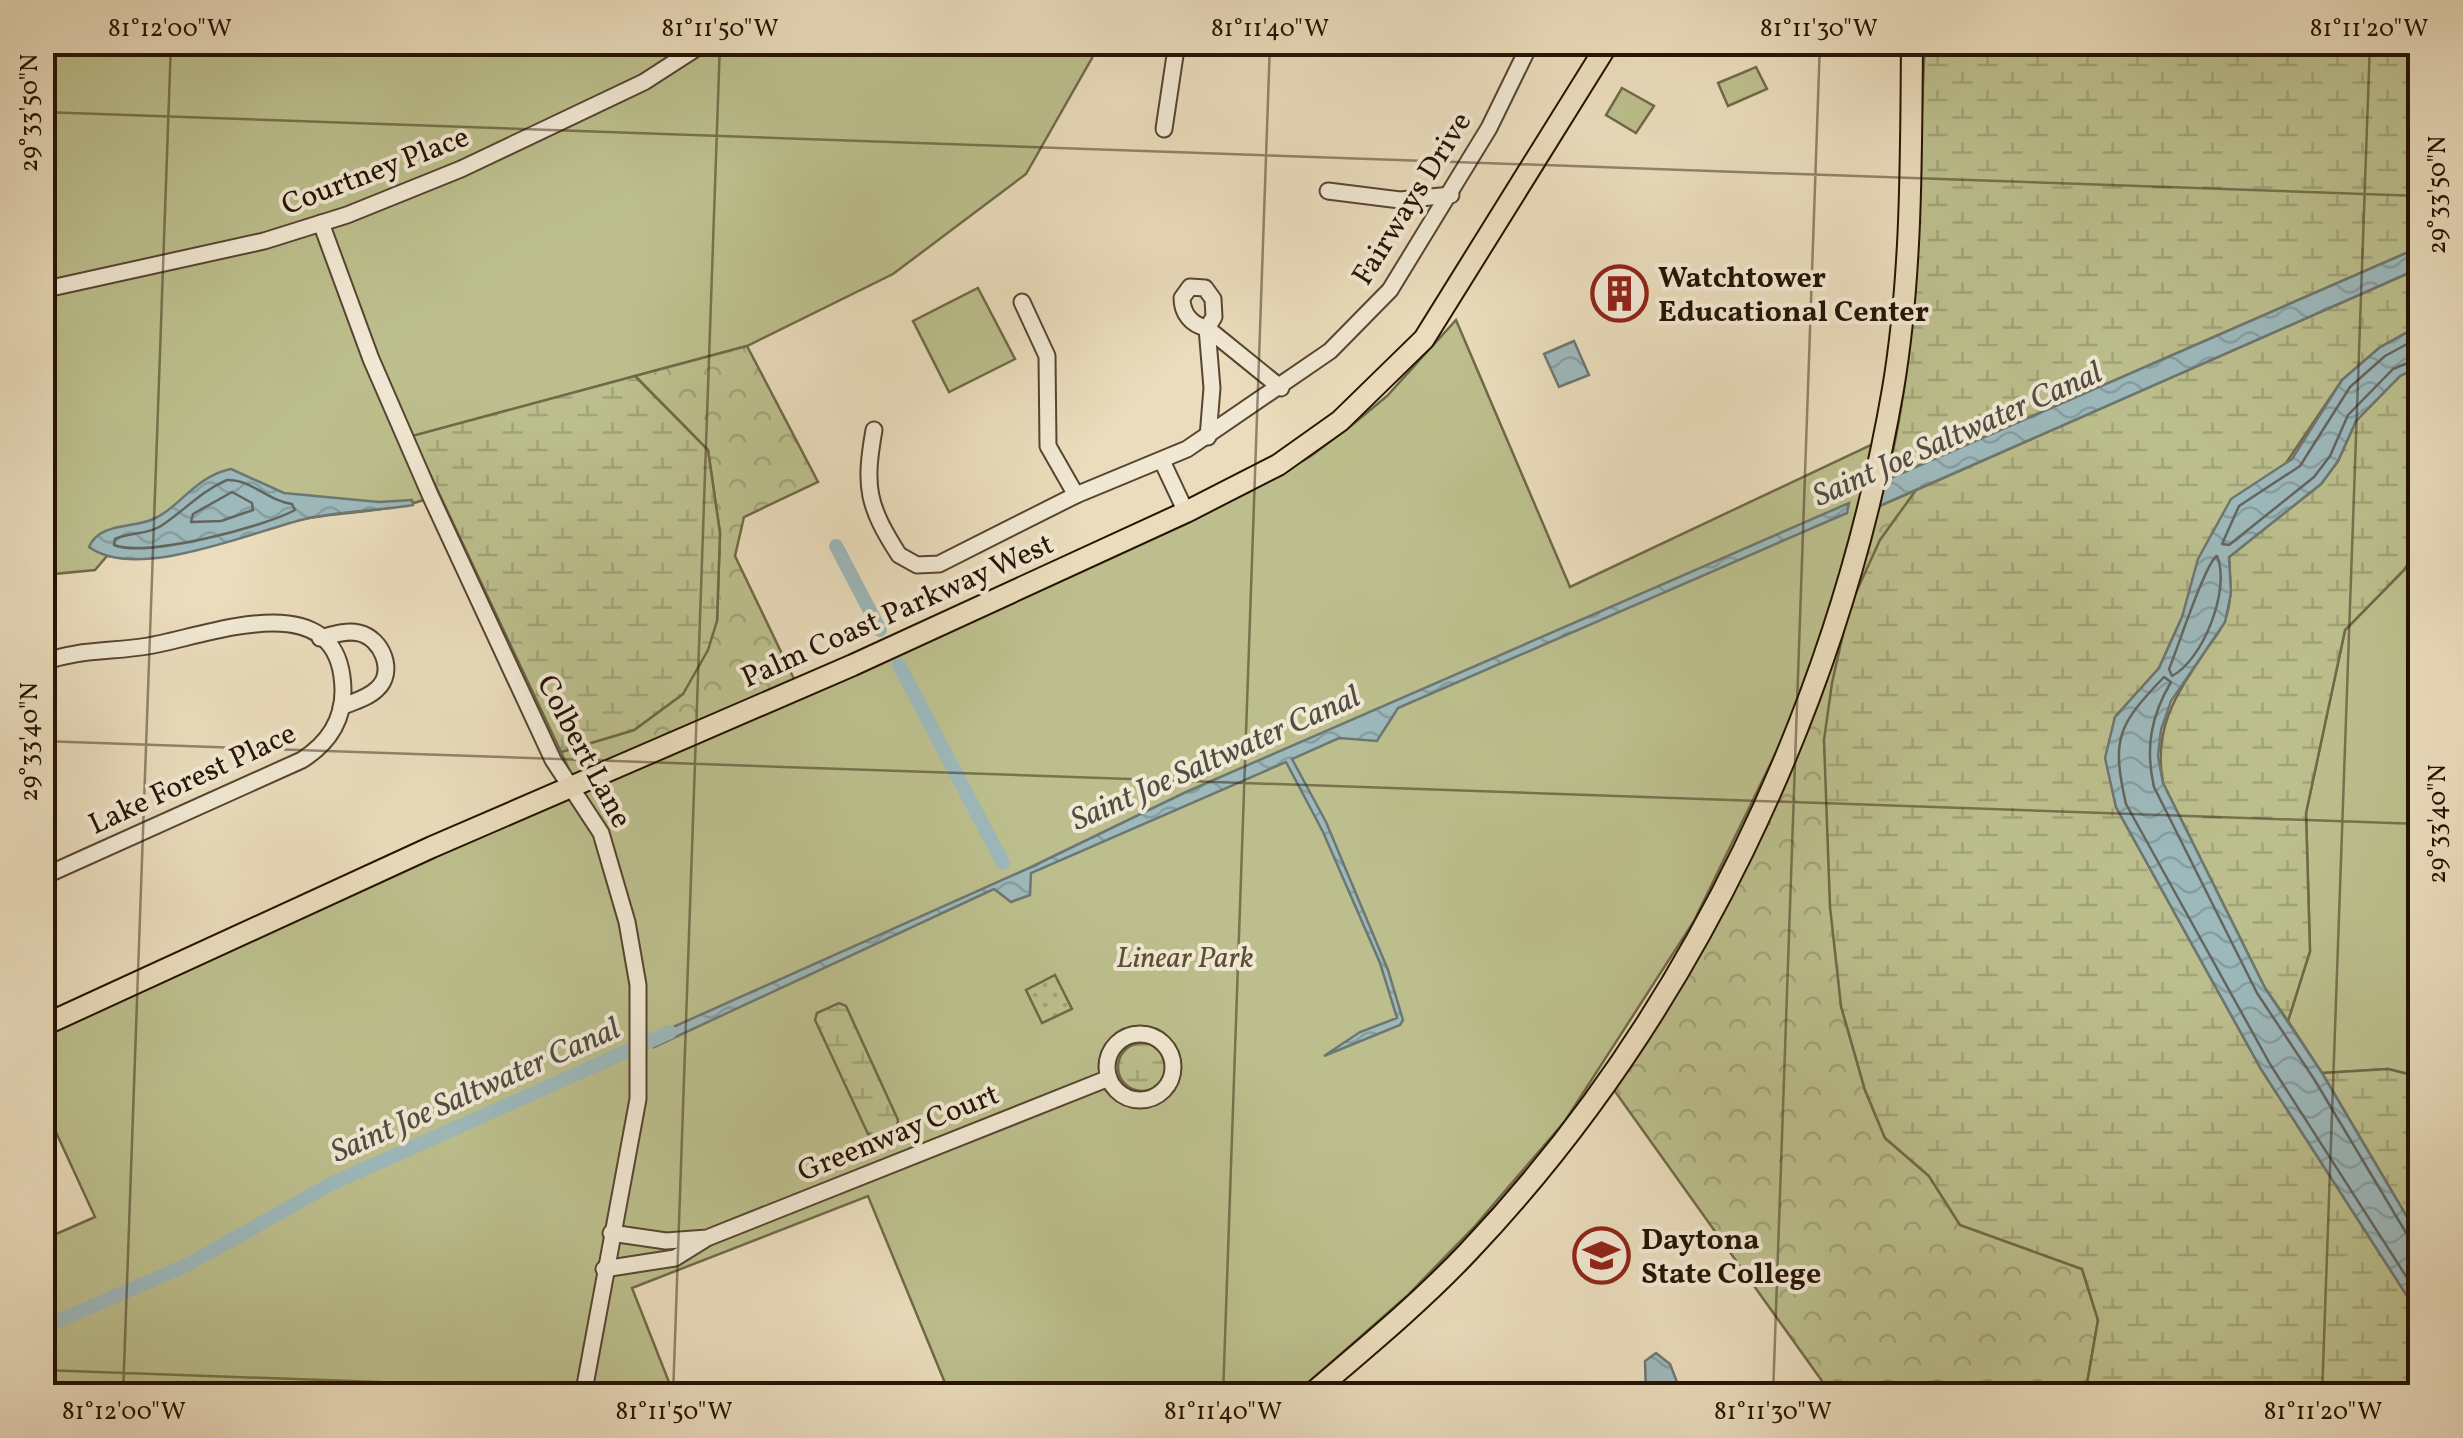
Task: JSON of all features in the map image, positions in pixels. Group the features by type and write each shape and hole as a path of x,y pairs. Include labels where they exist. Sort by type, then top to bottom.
{"main road":[{"name":"Palm Coast Parkway West","path":"42,1026 432,847 574,788 1186,512 1262,474 1329,429 1416,347 1451,301 1609,42"},
{"path":"1309,1396 1413,1306 1518,1196 1564,1140 1690,955 1750,838 1820,674 1859,540 1894,385 1911,179 1912,42"}],"street":[{"name":"Courtney Place","path":"42,290 230,249 321,224 461,168 644,82 706,42"},
{"path":"1164,129 1177,42"},
{"name":"Fairways Drive","path":"874,430 866,489 891,544 906,562 939,564 1076,495 1208,437 1281,388 1374,310 1451,195 1525,46"},
{"path":"1328,191 1400,200 1451,195"},
{"name":"Colbert Lane","path":"321,224 371,359 424,481 553,760 597,824 614,872 638,984 638,1099 604,1269 584,1396"},
{"path":"1022,302 1047,356 1048,446 1076,495"},
{"path":"1208,437 1212,388 1206,328 1281,388"},
{"path":"1162,460 1186,512"},
{"path":"42,663 66,655 150,646 265,620 294,624 320,638 339,669 342,707 376,690 385,676 384,656 374,641 358,632 320,638"},
{"name":"Lake Forest Place","path":"42,877 302,760 330,736 342,707"},
{"path":"1130,1036 1160,1041 1172,1058 1170,1080 1155,1096 1127,1096 1109,1078 1109,1057 1130,1036"},
{"name":"Greenway Court","path":"604,1269 675,1258 707,1238 1109,1078"},
{"path":"612,1233 666,1241 707,1238"}],"green space":[{"path":"42,43 1096,43 1092,58 1026,174 893,274 747,346 413,436 437,495 421,501 309,518 184,552 134,558 107,556 95,570 43,575"},
{"path":"1925,43 2420,43 2420,247 1886,480 1906,376 1912,320"},
{"path":"1756,67 1767,89 1728,106 1718,83"},
{"path":"1622,88 1654,106 1636,133 1606,115"},
{"path":"2420,268 2420,325 2379,348 2342,380 2182,617 2159,668 2115,717 2106,758 2116,807 2261,1069 2420,1316 2420,1395 2085,1395 2098,1320 2082,1269 1960,1225 1929,1176 1885,1138 1865,1090 1841,1006 1830,907 1824,740 1849,608 1880,540 1916,490"},
{"path":"978,288 1015,359 949,392 913,321"},
{"name":"Linear Park","path":"1456,320 1570,587 1875,443 1825,629 1789,726 1694,921 1565,1121 1475,1226 1407,1296 1294,1395 950,1395 868,1196 632,1288 674,1395 43,1395 42,1240 95,1217 43,1104 43,1034 448,846 907,650 1249,492 1311,456 1387,396"},
{"path":"747,346 818,482 744,517 735,556 795,681 573,778 561,752 634,730 683,694 717,621 720,533 708,450 635,376"},
{"path":"2420,366 2420,545 2404,570 2345,630 2306,813 2310,951 2288,1021 2265,988 2163,783 2164,729 2184,684 2225,620 2230,596 2229,557 2321,484 2338,461 2356,421 2400,376"},
{"path":"635,376 708,450 720,533 717,621 708,650 683,694 634,730 561,752 412,436"},
{"path":"1916,490 1902,512 1824,740 1841,1006 1865,1090 1885,1138 1929,1176 1960,1225 2082,1269 2098,1320 2085,1395 1832,1395 1609,1083 1695,960 1875,508"},
{"path":"2420,545 2420,1077 2388,1069 2322,1073 2288,1021 2310,951 2306,813 2345,630 2404,570"},
{"path":"1055,975 1072,1009 1042,1023 1026,990"},
{"path":"839,1003 846,1006 898,1120 897,1126 875,1136 868,1134 815,1020 817,1013"},
{"path":"1142,1043 1159,1050 1166,1067 1159,1084 1142,1091 1125,1084 1118,1067 1125,1050"},
{"path":"2388,1069 2420,1077 2420,1239 2322,1073"}],"water":[{"path":"2420,247 2420,268 1875,508 1886,480"},
{"path":"2420,325 2420,366 2400,376 2356,421 2338,461 2321,484 2229,557 2231,593 2225,622 2171,701 2161,730 2158,756 2163,783 2265,988 2322,1073 2420,1239 2420,1316 2261,1069 2116,807 2105,758 2115,717 2159,668 2182,617 2198,559 2231,499 2292,459 2342,380 2379,348"},
{"path":"1574,341 1589,375 1559,387 1544,354"},
{"path":"231,469 284,493 379,502 412,500 413,505 305,519 164,557 110,556 89,547 108,530 161,515 207,478"},
{"path":"1849,503 1847,513 1398,708 1377,741 1339,738 1292,759 1326,822 1388,970 1403,1020 1400,1025 1324,1056 1360,1032 1397,1018 1380,963 1323,832 1286,762 1031,873 1030,895 1011,902 994,889 654,1047 653,1036 1029,868 1186,792"},
{"path":"1656,1353 1670,1364 1682,1395 1646,1395 1645,1361"}],"waterway":[{"path":"836,546 880,630"},
{"path":"899,665 1003,863"},
{"name":"Saint Joe Saltwater Canal","path":"42,1328 187,1265 333,1183 670,1032"}],"place":[{"name":"Watchtower Educational Center","path":"1619,294"},
{"name":"Daytona State College","path":"1602,1256"}]}
